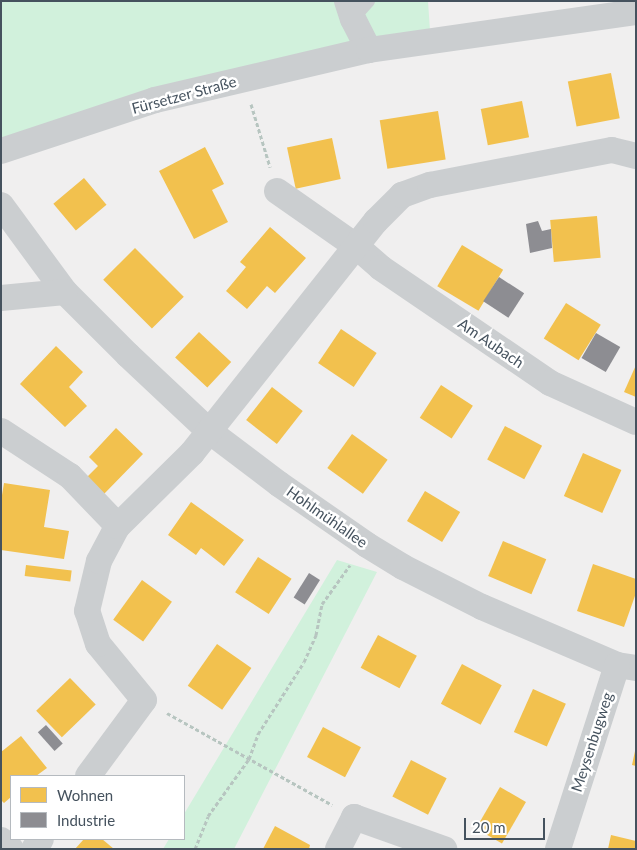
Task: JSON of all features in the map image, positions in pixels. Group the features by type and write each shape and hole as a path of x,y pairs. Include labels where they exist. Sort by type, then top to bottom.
{"street":[{"path":"356,7 369,50"},
{"name":"Fürsetzer Straße","path":"1,151 155,100 369,50 636,12"},
{"path":"89,775 144,700 98,644 87,611 99,561 118,526 192,452 357,248 376,221 402,195 430,185 612,150 636,156"},
{"name":"Am Aubach","path":"277,191 357,248 381,268 550,383 636,422"},
{"name":"Hohlmühlallee","path":"1,205 65,292 128,355 209,431 367,545 403,567 482,607 626,666"},
{"path":"1,298 65,292"},
{"path":"1,431 70,476 118,526"},
{"name":"Meysenbugweg","path":"558,849 626,666"},
{"path":"338,849 354,817 444,849"},
{"path":"1,840 11,849"}],"path":[{"path":"244,79 277,191"},
{"path":"195,849 208,816 249,758 258,734 304,662 316,635 322,604 352,561 367,545"},
{"path":"144,700 354,817"}],"green space":[{"path":"1,1 428,1 430,31 1,139"},
{"path":"337,560 377,572 234,849 163,849 168,840 185,840 185,812"}],"building: Wohnen":[{"path":"611,73 620,118 577,127 568,81"},
{"path":"522,101 529,137 488,145 481,109"},
{"path":"438,111 446,159 387,169 380,120"},
{"path":"332,138 341,179 296,189 287,148"},
{"path":"205,147 224,184 212,190 228,222 194,239 159,171"},
{"path":"84,178 106,205 76,231 53,204"},
{"path":"597,216 601,258 554,262 550,220"},
{"path":"270,227 306,258 275,293 267,286 247,309 226,291 246,267 240,262"},
{"path":"462,245 503,270 478,311 437,286"},
{"path":"135,248 184,297 152,329 103,280"},
{"path":"566,303 601,325 579,360 544,339"},
{"path":"341,329 377,353 354,387 318,363"},
{"path":"199,332 231,362 207,388 175,358"},
{"path":"56,346 83,372 69,387 87,406 65,427 20,384"},
{"path":"636,365 636,397 624,392"},
{"path":"441,385 473,406 452,438 420,418"},
{"path":"272,387 303,411 277,444 246,420"},
{"path":"505,426 542,446 524,479 487,460"},
{"path":"116,428 143,454 104,494 87,477 98,466 89,457"},
{"path":"352,434 388,460 363,494 327,468"},
{"path":"583,453 621,470 602,513 564,496"},
{"path":"4,483 50,490 44,527 69,531 64,559 1,550 1,501"},
{"path":"425,491 460,512 442,542 407,521"},
{"path":"191,502 244,540 224,566 201,548 196,555 168,535"},
{"path":"503,541 546,559 531,594 488,576"},
{"path":"258,557 292,579 269,614 235,592"},
{"path":"593,564 636,579 636,593 624,627 577,611"},
{"path":"26,565 72,571 70,582 25,576"},
{"path":"142,580 172,602 143,641 113,620"},
{"path":"378,635 417,656 399,688 361,668"},
{"path":"217,644 251,668 222,710 188,686"},
{"path":"462,664 502,685 481,725 441,704"},
{"path":"70,678 96,705 62,737 36,711"},
{"path":"533,689 566,704 547,747 514,732"},
{"path":"323,727 361,747 345,777 307,757"},
{"path":"21,736 47,768 37,775 10,775 10,798 4,803 1,800 1,752"},
{"path":"636,751 636,766 632,765"},
{"path":"411,760 447,778 428,815 392,797"},
{"path":"500,787 526,802 502,844 476,829"},
{"path":"275,826 310,845 309,849 263,849"},
{"path":"611,835 636,841 636,849 608,849"},
{"path":"83,840 103,840 114,849 75,849"}],"building: Industrie":[{"path":"538,221 542,231 551,229 552,248 530,253 526,224"},
{"path":"499,277 524,293 508,318 483,301"},
{"path":"596,333 620,347 606,372 582,358"},
{"path":"309,573 320,580 305,604 294,598"},
{"path":"46,725 63,744 55,751 38,732"}]}
